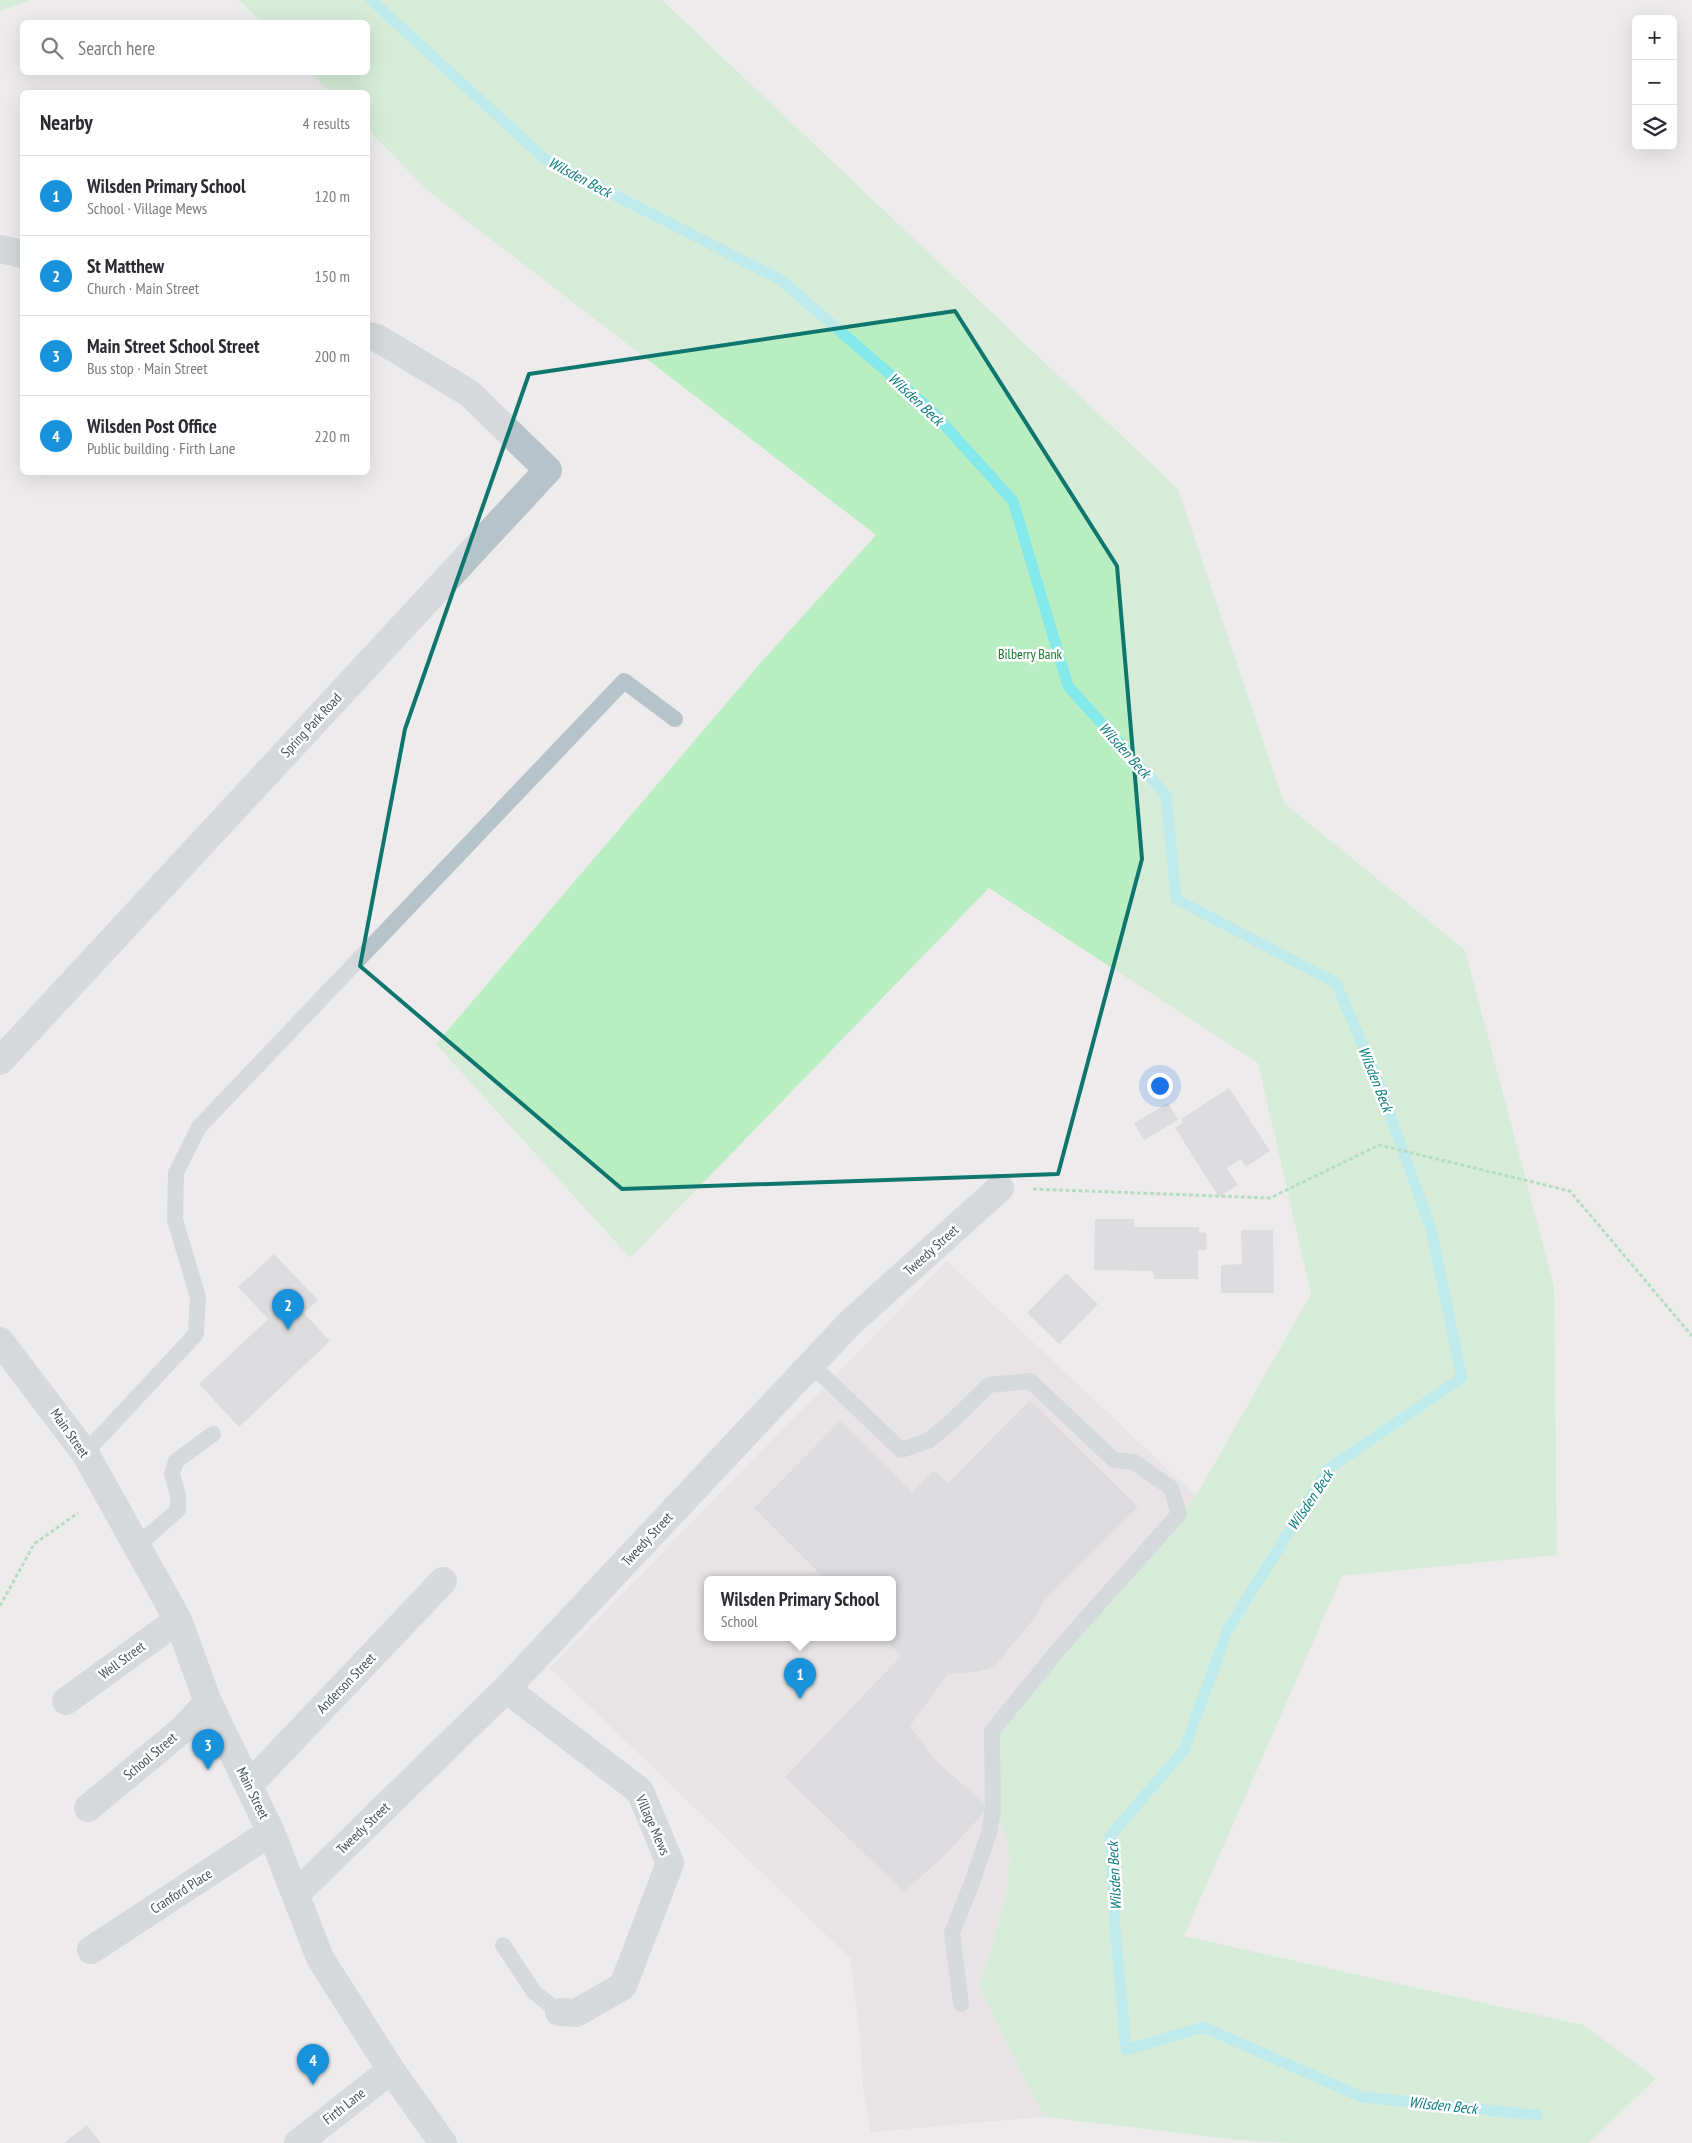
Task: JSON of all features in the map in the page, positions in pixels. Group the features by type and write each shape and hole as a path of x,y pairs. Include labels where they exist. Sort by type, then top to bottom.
{"street":[{"path":"0,249 20,254"},
{"name":"Spring Park Road","path":"0,1061 548,470 469,393 377,338 370,336"},
{"name":"Tweedy Street","path":"296,1894 506,1690 850,1323 1000,1188"},
{"name":"Main Street","path":"0,1341 85,1453 108,1493 178,1620 208,1702 271,1832 320,1958 391,2070 443,2143"},
{"name":"Anderson Street","path":"248,1785 444,1581"},
{"name":"Well Street","path":"66,1701 178,1620"},
{"name":"Village Mews","path":"506,1690 640,1791 670,1863 623,1986 576,2013 559,2012"},
{"name":"School Street","path":"88,1808 182,1730 208,1702"},
{"name":"Cranford Place","path":"91,1950 271,1832"},
{"name":"Firth Lane","path":"298,2143 391,2070"}],"lane":[{"path":"85,1453 196,1334 198,1298 175,1220 175,1183 176,1173 198,1127 624,681 675,719"},
{"path":"811,1364 901,1450 928,1440 952,1422 989,1385 1030,1381 1114,1460 1134,1462 1171,1488 1180,1514 1063,1644 992,1731 992,1810 989,1833 952,1933 961,2004"},
{"path":"137,1546 178,1510 178,1495 172,1474 176,1461 213,1434"},
{"path":"503,1945 534,1992 559,2012"}],"path":[{"path":"1000,1188 1270,1198 1378,1145 1570,1191 1692,1336"},
{"path":"0,1606 34,1544 108,1493"}],"highlighted area":[{"path":"955,311 1117,566 1142,859 1058,1174 622,1189 360,966 405,729 529,374"}],"shaded area":[{"path":"947,1261 1196,1496 991,1729 991,1782 1010,1856 1005,1900 986,1967 979,1984 1019,2069 1045,2117 871,2132 863,2088 860,2038 850,1958 550,1668"}],"green space":[{"path":"0,0 30,0 0,11"},
{"name":"Bilberry Bank","path":"239,0 662,0 1178,489 1284,803 1465,950 1554,1286 1557,1555 1342,1576 1184,1936 1583,2025 1656,2078 1589,2143 1291,2143 1239,2140 1045,2117 1019,2069 979,1984 986,1967 1005,1900 1010,1856 991,1782 991,1729 1196,1496 1311,1294 1258,1063 989,888 630,1258 436,1044 764,659 876,535 428,191 370,132 370,90 328,90 313,75 370,75 370,20 259,20"}],"building":[{"path":"1229,1088 1270,1151 1246,1167 1241,1159 1227,1168 1238,1185 1219,1197 1175,1128 1183,1123 1181,1119"},
{"path":"1168,1103 1178,1120 1144,1140 1134,1123"},
{"path":"1095,1219 1134,1219 1134,1227 1199,1227 1199,1233 1206,1232 1207,1250 1198,1250 1198,1279 1155,1279 1153,1271 1094,1270"},
{"path":"1241,1230 1273,1230 1274,1293 1221,1293 1221,1265 1242,1264"},
{"path":"274,1254 318,1300 304,1313 330,1341 239,1427 199,1384 268,1319 238,1287"},
{"path":"1066,1273 1098,1304 1059,1344 1027,1313"},
{"path":"1030,1400 1138,1507 1044,1601 1037,1615 994,1667 976,1672 948,1674 910,1726 937,1762 989,1807 946,1854 904,1892 785,1777 901,1656 887,1641 896,1641 896,1576 822,1576 754,1508 840,1421 912,1492 934,1470 948,1483"},
{"path":"87,2125 101,2143 64,2143"}],"waterway":[{"name":"Wilsden Beck","path":"371,0 546,160 781,280 930,409 1013,501 1068,686 1166,795 1176,899 1336,983 1378,1081 1431,1229 1462,1378 1329,1468 1228,1629 1184,1750 1110,1836 1115,1927 1126,2050 1203,2027 1362,2097 1537,2115"}],"place":[{"name":"St Matthew","path":"288,1330"},
{"name":"Wilsden Primary School","path":"800,1699"},
{"name":"Main Street School Street","path":"208,1770"},
{"name":"Wilsden Post Office","path":"313,2085"}]}
